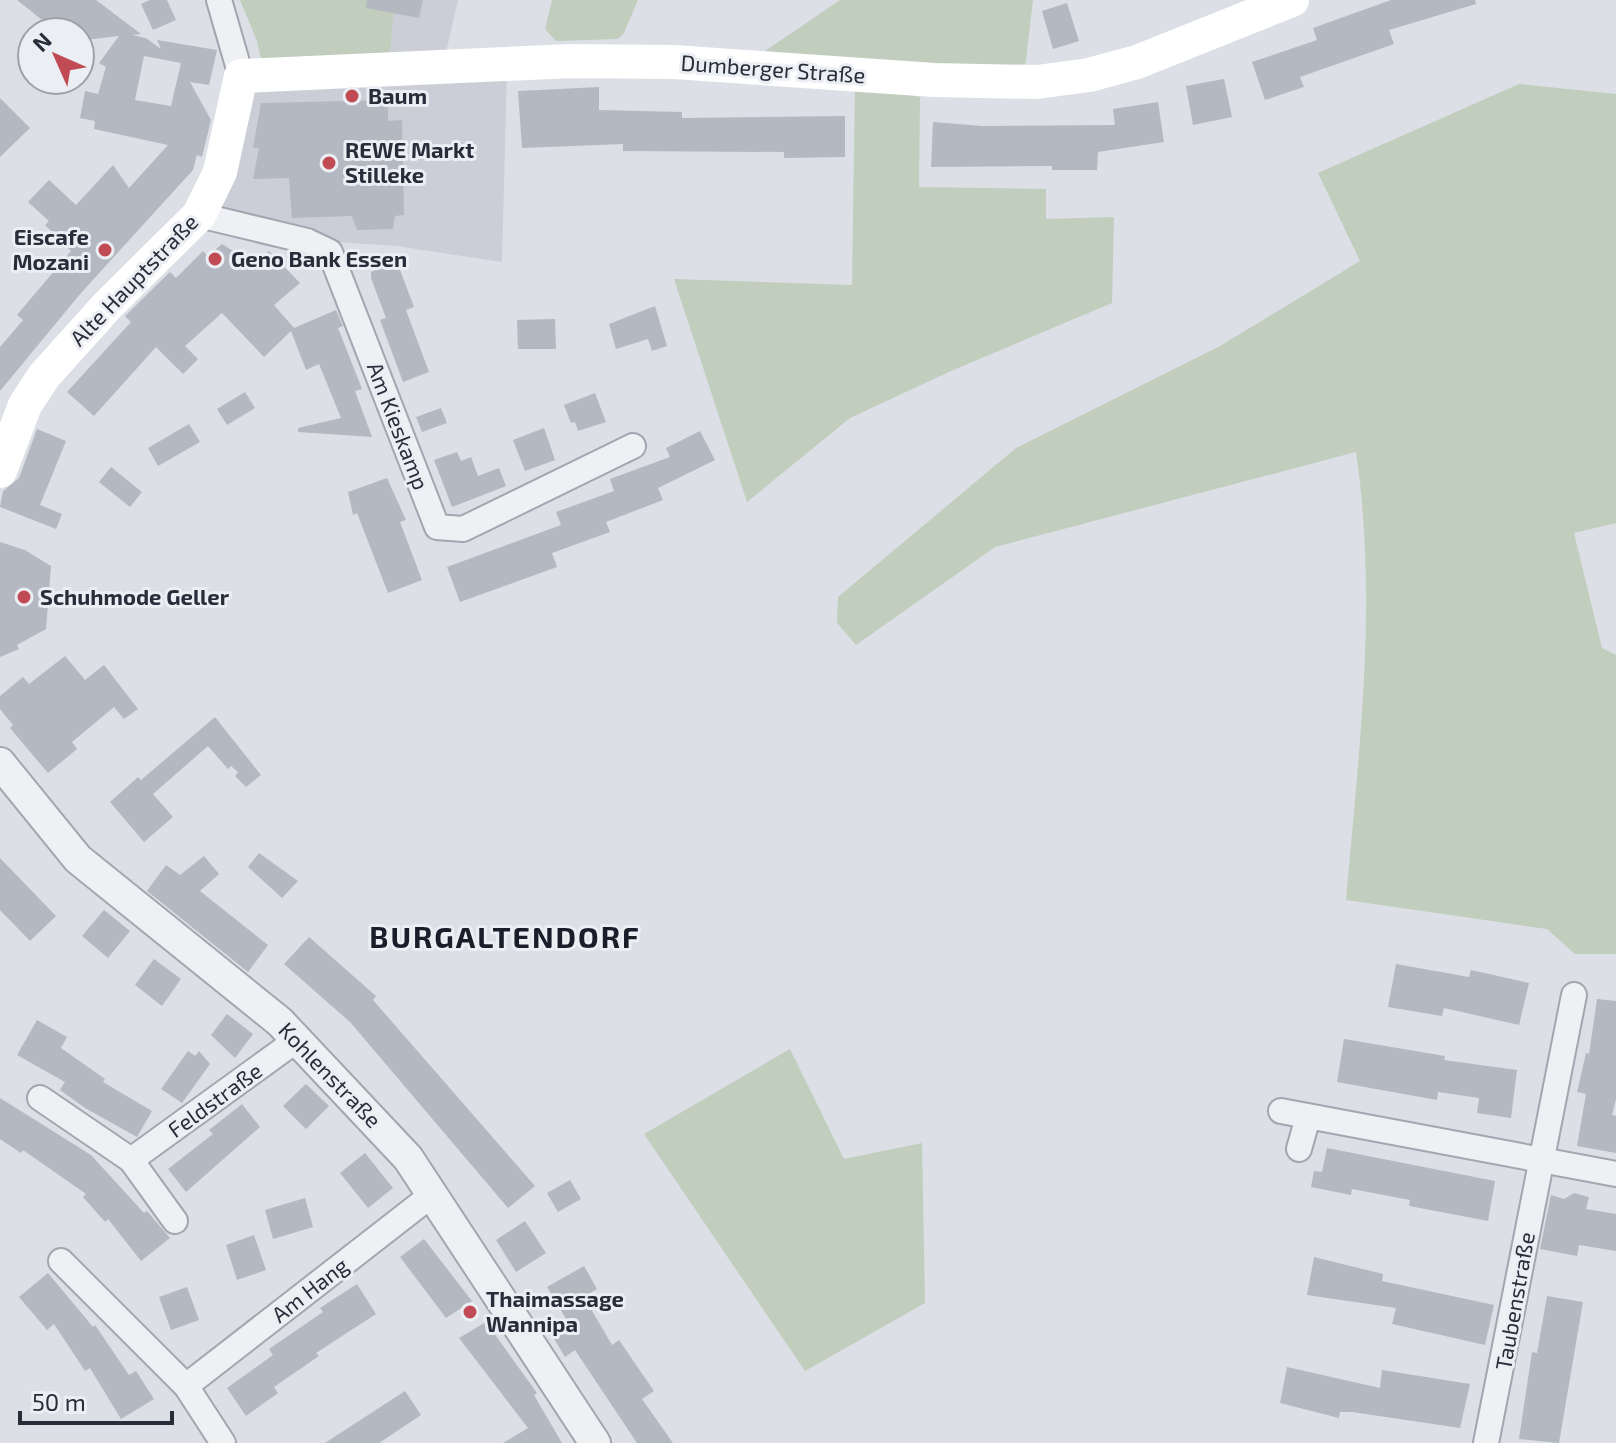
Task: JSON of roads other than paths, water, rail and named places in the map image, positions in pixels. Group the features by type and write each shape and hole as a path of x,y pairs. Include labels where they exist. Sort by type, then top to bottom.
{"main road":[{"name":"Dumberger Straße","path":"241,76 571,61 674,62 934,80 1037,82 1089,75 1137,62 1282,2"},
{"name":"Alte Hauptstraße","path":"0,471 25,405 44,376 107,306 199,215 220,172 241,76"}],"street":[{"path":"219,0 241,76"},
{"name":"Am Kieskamp","path":"199,215 307,241 330,252 437,527 463,529 633,446"},
{"name":"Kohlenstraße","path":"0,763 78,859 261,1005 298,1039 408,1158 595,1443"},
{"name":"Taubenstraße","path":"1486,1443 1574,995"},
{"name":"Feldstraße","path":"131,1160 298,1039"},
{"path":"40,1098 131,1160 175,1221"},
{"path":"1281,1111 1616,1174"},
{"path":"1299,1149 1308,1117"},
{"name":"Am Hang","path":"186,1386 433,1194"},
{"path":"61,1261 186,1386 223,1443"}],"place":[{"name":"Baum","path":"352,96"},
{"name":"REWE Markt Stilleke","path":"329,163"},
{"name":"Eiscafe Mozani","path":"105,250"},
{"name":"Geno Bank Essen","path":"215,259"},
{"name":"Schuhmode Geller","path":"24,597"},
{"name":"Thaimassage Wannipa","path":"470,1312"}],"district":[{"name":"BURGALTENDORF","path":"505,938"}]}
